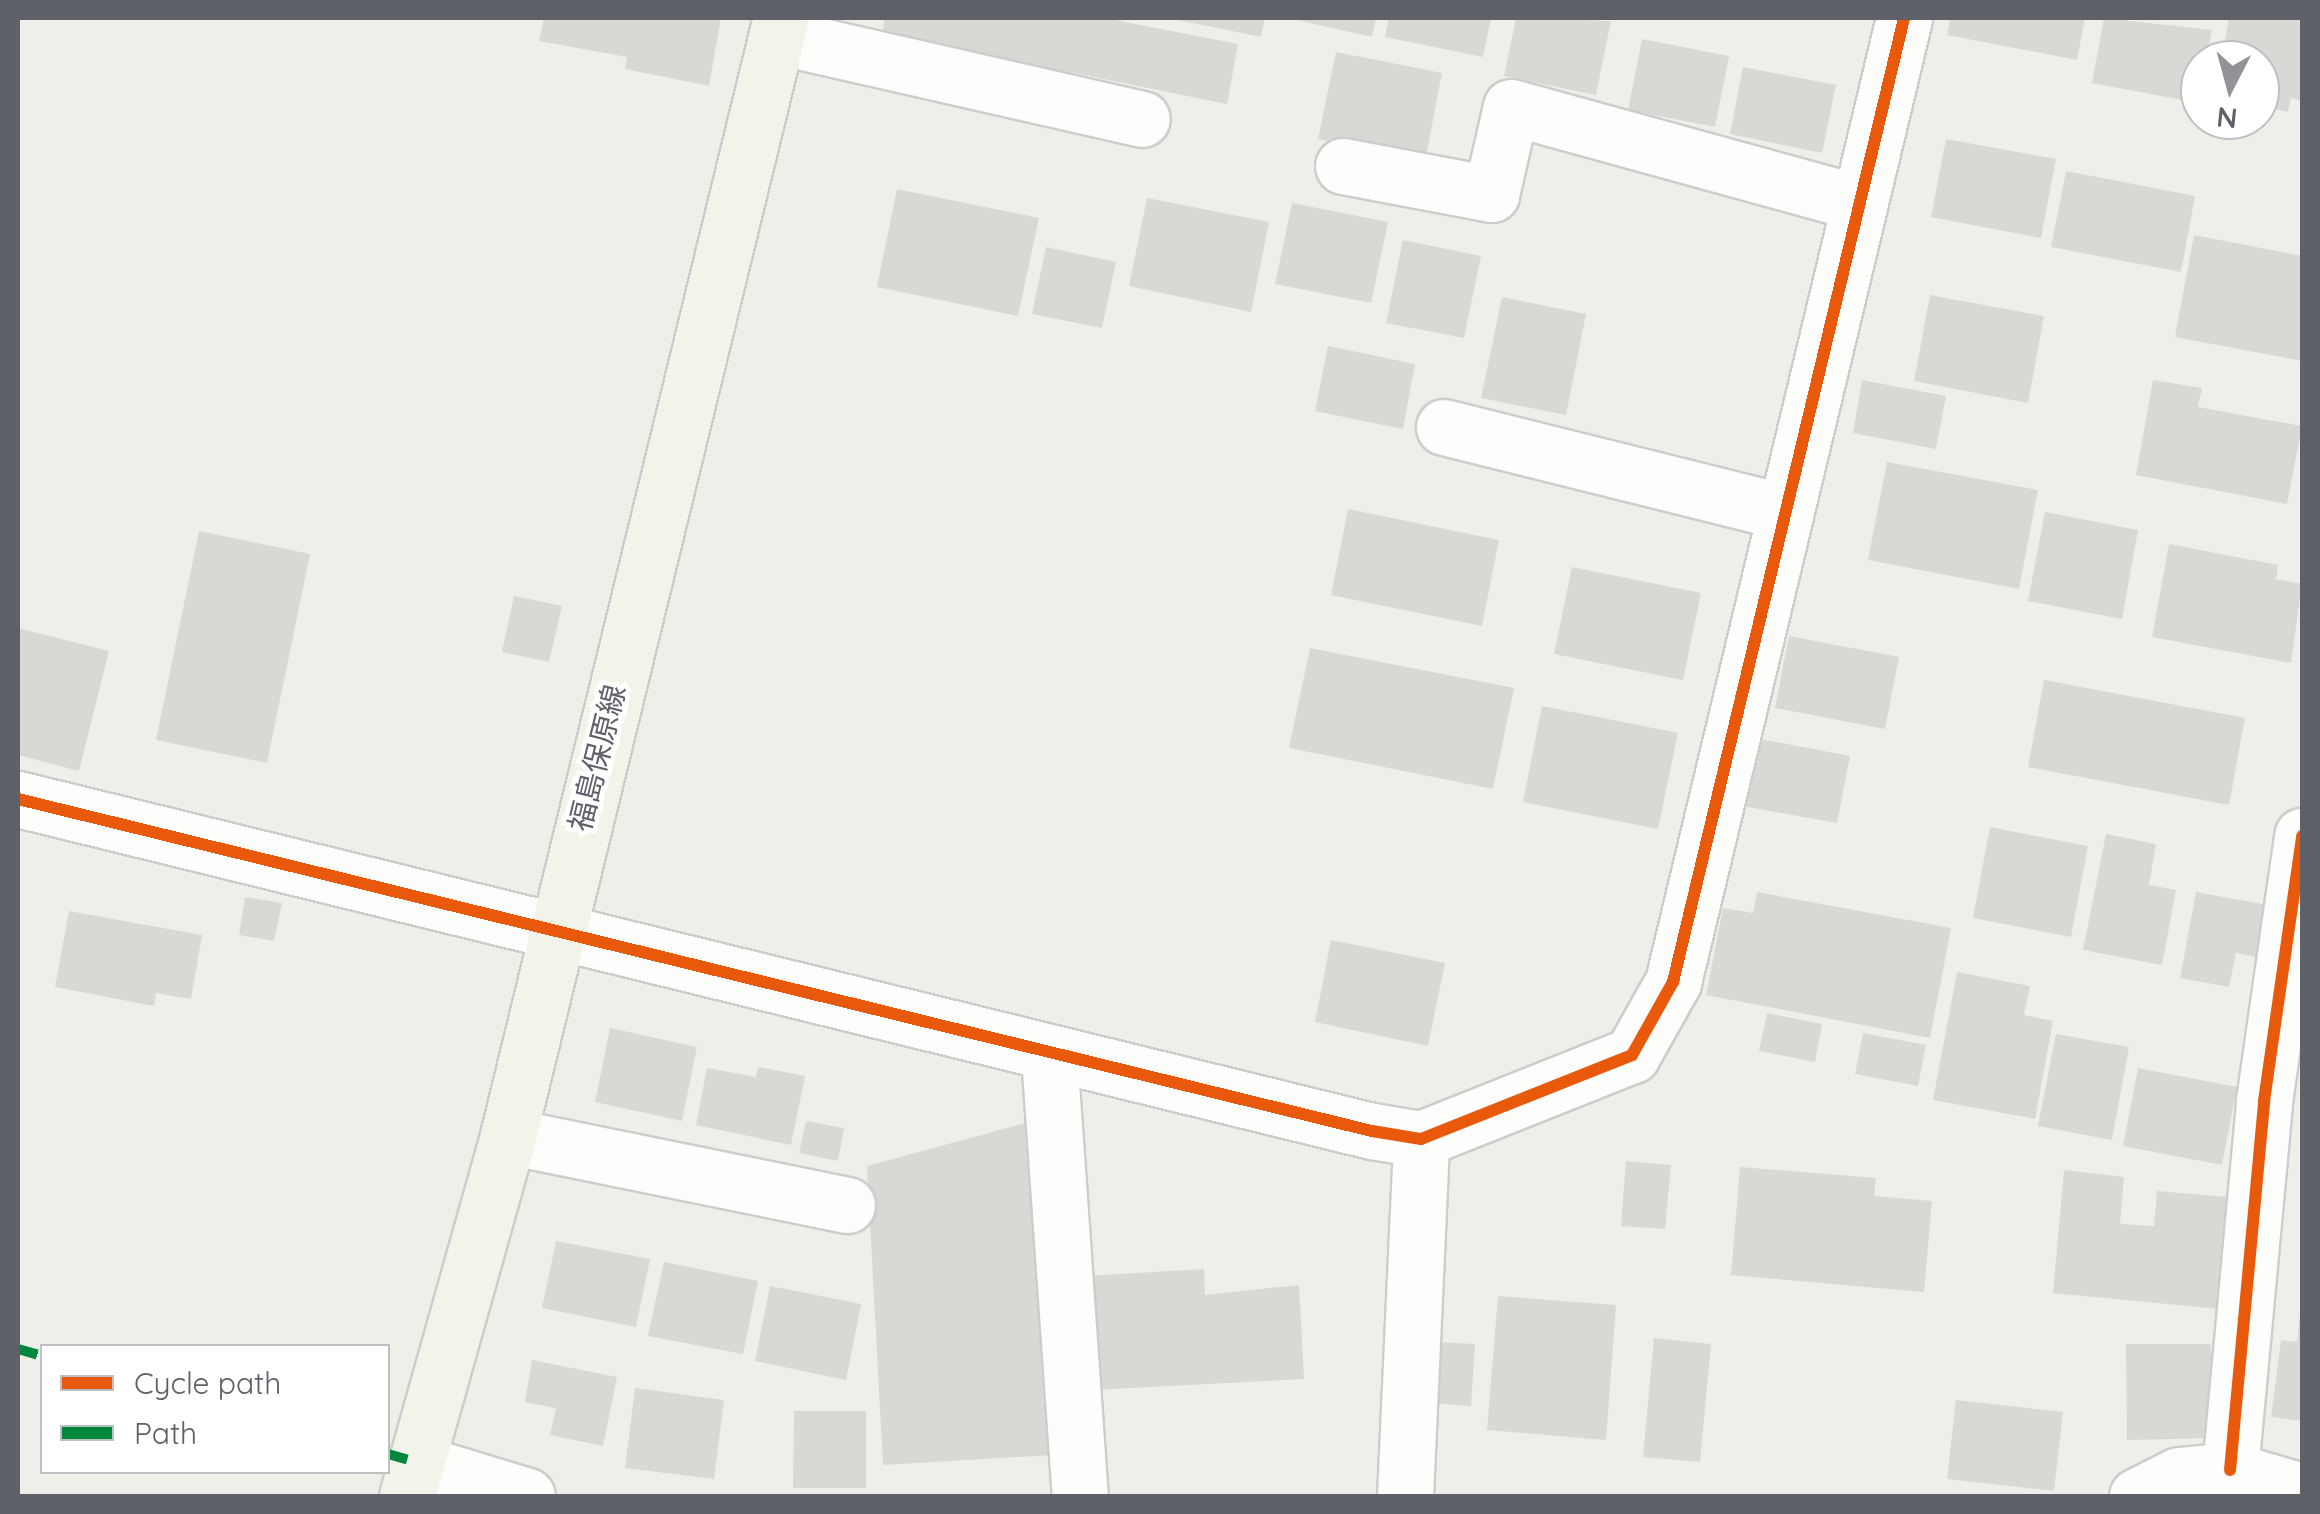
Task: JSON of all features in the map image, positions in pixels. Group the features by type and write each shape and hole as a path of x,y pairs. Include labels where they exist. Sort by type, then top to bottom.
{"main road":[{"name":"福島保原線","path":"412,1479 508,1136 553,933 779,27"}],"street":[{"path":"18,799 1049,1056 1422,1139 1632,1055 1657,1022 1786,512 1900,18"},
{"path":"779,27 1142,120"},
{"path":"1343,166 1492,194 1511,107 1859,203"},
{"path":"1444,426 1786,512"},
{"path":"2230,1470 2283,1104 2302,836"},
{"path":"1049,1056 1080,1496"},
{"path":"508,1136 847,1206"},
{"path":"1405,1496 1422,1139"},
{"path":"2137,1496 2179,1475 2230,1470 2302,1491"},
{"path":"412,1479 528,1496"}],"building":[{"path":"544,18 721,18 709,86 625,69 627,57 539,41"},
{"path":"885,18 1105,18 1238,44 1227,104 882,34"},
{"path":"1168,18 1265,18 1261,37"},
{"path":"1288,18 1376,18 1372,37"},
{"path":"1389,18 1491,18 1483,57 1385,37"},
{"path":"1516,18 1611,21 1596,95 1504,76"},
{"path":"1950,18 2085,18 2077,60 1947,35"},
{"path":"2104,18 2212,30 2210,40 2180,40 2180,100 2092,83"},
{"path":"2229,18 2302,18 2302,101 2291,98 2288,112 2280,110 2280,40 2225,40"},
{"path":"1642,39 1729,56 1715,127 1628,110"},
{"path":"1336,52 1442,73 1425,161 1318,139"},
{"path":"1743,67 1836,85 1822,153 1730,134"},
{"path":"1946,139 2056,159 2041,238 1931,217"},
{"path":"2066,171 2195,196 2181,272 2051,247"},
{"path":"897,189 1039,218 1018,316 877,287"},
{"path":"1147,198 1269,222 1251,312 1129,286"},
{"path":"1292,203 1388,222 1371,303 1275,284"},
{"path":"2194,235 2302,256 2302,361 2175,337"},
{"path":"1403,240 1481,256 1464,338 1386,323"},
{"path":"1046,247 1116,262 1102,328 1032,314"},
{"path":"1930,295 2044,316 2028,403 1914,381"},
{"path":"1502,297 1586,314 1566,415 1481,398"},
{"path":"1328,346 1415,364 1403,429 1315,411"},
{"path":"1862,380 1946,396 1936,449 1853,433"},
{"path":"2153,380 2202,388 2198,407 2302,426 2287,504 2136,475"},
{"path":"1887,462 2038,490 2019,589 1868,560"},
{"path":"1348,509 1499,540 1482,626 1331,595"},
{"path":"2045,512 2138,530 2122,619 2028,601"},
{"path":"199,531 310,554 267,763 156,740"},
{"path":"2169,544 2278,565 2276,579 2302,584 2291,663 2152,637"},
{"path":"1572,567 1701,593 1683,680 1554,654"},
{"path":"514,596 562,606 549,662 502,652"},
{"path":"18,628 109,651 79,771 18,755"},
{"path":"1789,636 1899,657 1885,729 1775,708"},
{"path":"1310,648 1514,688 1493,789 1289,748"},
{"path":"2044,680 2245,718 2229,805 2028,767"},
{"path":"1542,706 1678,733 1658,829 1523,802"},
{"path":"1755,738 1850,756 1837,823 1742,806"},
{"path":"1990,827 2088,846 2071,937 1973,918"},
{"path":"2106,834 2156,844 2149,885 2176,890 2162,965 2083,950"},
{"path":"1757,892 1951,928 1930,1038 1706,995 1723,908 1753,913"},
{"path":"2196,892 2279,907 2269,960 2236,953 2229,987 2180,978"},
{"path":"245,897 282,903 274,941 239,935"},
{"path":"69,911 202,935 191,999 156,993 154,1006 55,987"},
{"path":"1331,940 1445,963 1428,1046 1315,1022"},
{"path":"1957,972 2030,986 2024,1015 2053,1021 2035,1119 1933,1100"},
{"path":"1767,1013 1822,1024 1815,1062 1759,1051"},
{"path":"610,1028 697,1047 682,1121 595,1102"},
{"path":"1863,1033 1926,1045 1918,1086 1855,1074"},
{"path":"2056,1034 2129,1047 2112,1140 2038,1126"},
{"path":"758,1067 805,1076 791,1145 696,1125 707,1068 756,1077"},
{"path":"2138,1068 2237,1087 2222,1165 2123,1146"},
{"path":"1036,1120 1054,1455 883,1465 867,1166"},
{"path":"806,1121 844,1128 838,1161 799,1153"},
{"path":"1626,1161 1671,1165 1665,1229 1621,1226"},
{"path":"1740,1167 1876,1178 1874,1196 1932,1201 1924,1292 1731,1275"},
{"path":"2064,1170 2124,1177 2120,1224 2154,1226 2157,1191 2228,1197 2218,1309 2053,1293"},
{"path":"556,1241 650,1259 636,1327 542,1308"},
{"path":"664,1262 758,1281 743,1354 648,1336"},
{"path":"1204,1269 1205,1295 1299,1285 1304,1379 1092,1390 1086,1276"},
{"path":"770,1286 861,1304 846,1380 755,1361"},
{"path":"1498,1296 1616,1305 1606,1440 1487,1430"},
{"path":"2300,1314 2302,1421 2271,1417 2281,1340 2297,1342"},
{"path":"1654,1338 1711,1344 1700,1462 1643,1457"},
{"path":"1433,1342 1475,1344 1471,1406 1429,1403"},
{"path":"2126,1344 2211,1344 2212,1438 2127,1440"},
{"path":"532,1360 617,1377 603,1446 550,1435 556,1408 525,1402"},
{"path":"635,1388 724,1400 714,1479 625,1468"},
{"path":"1956,1400 2063,1412 2054,1491 1947,1479"},
{"path":"794,1411 866,1411 866,1488 793,1488"}],"marked path":[{"path":"18,1349 40,1355"},
{"path":"390,1455 416,1462"}],"cycle path":[{"path":"18,799 1372,1131 1421,1139 1632,1055 1673,982 1904,18"},
{"path":"2230,1470 2264,1101 2302,836"}]}
